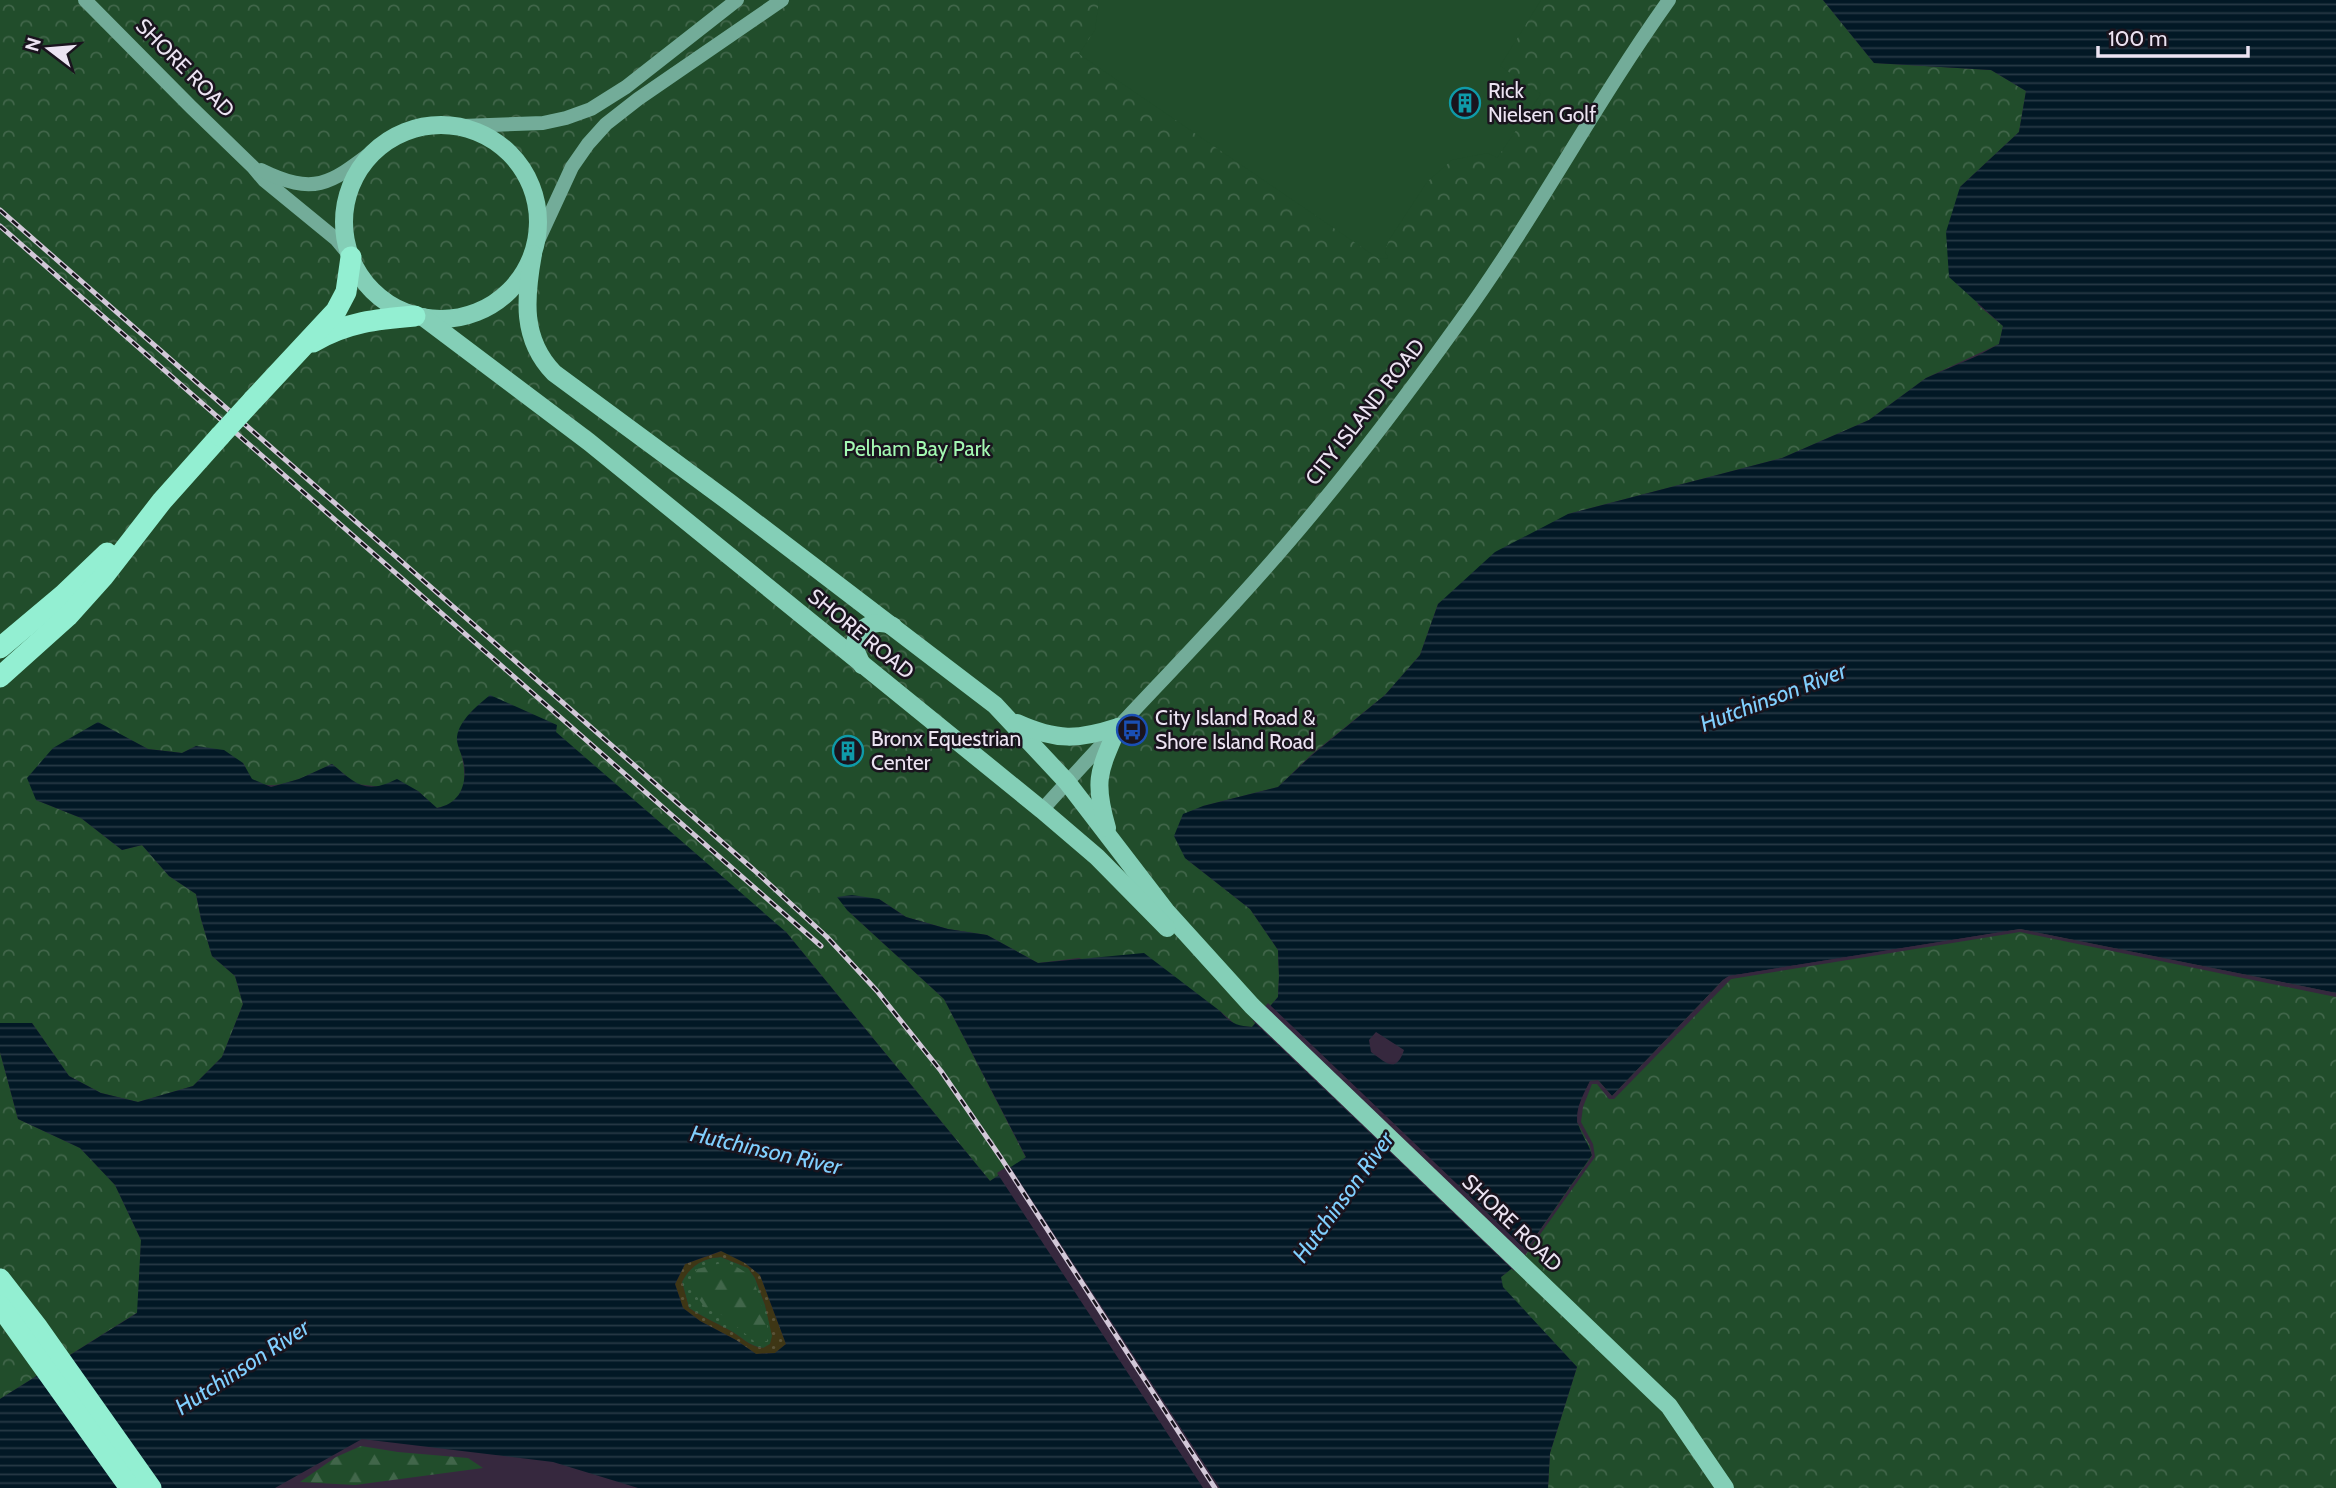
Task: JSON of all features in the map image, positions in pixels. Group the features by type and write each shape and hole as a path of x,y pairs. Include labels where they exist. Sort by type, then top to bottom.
{"highway":[{"path":"0,677 68,616 103,577 162,501 342,301 346,292 351,257"},
{"path":"297,353 325,335 346,326 419,316"},
{"path":"0,648 63,596 139,520 162,501"},
{"path":"3,1292 130,1488"},
{"path":"3,1292 151,1488"}],"main road":[{"name":"SHORE ROAD","path":"85,0 264,180 336,239 351,257"},
{"path":"737,0 626,87 592,109 543,123 422,126 400,133 376,149 354,178 346,203 344,231 351,257 359,273 375,293 391,305 419,316 453,318 487,307 515,285 572,167 587,144 606,124 782,0"},
{"name":"CITY ISLAND ROAD","path":"1042,810 1297,532 1367,446 1460,322 1668,0"},
{"path":"462,126 495,140 510,152 521,166 534,190 538,208 534,249"},
{"name":"SHORE ROAD","path":"253,167 292,184 314,184 340,175 376,149"},
{"name":"SHORE ROAD","path":"534,249 526,301 528,323 538,354 554,373 995,705 1067,782 1166,911 1252,1006 1669,1406 1725,1488"},
{"name":"SHORE ROAD","path":"419,316 589,442 1042,810 1106,866 1212,974 1252,1006"},
{"path":"862,665 854,647 859,634 874,622 893,626"},
{"path":"1010,720 1041,733 1070,738 1084,737 1118,727"},
{"path":"1110,838 1098,790 1104,760 1118,727"}],"green space":[{"name":"Pelham Bay Park","path":"0,0 1823,0 1874,63 1991,70 2026,91 2019,132 1960,187 1978,305 2003,326 1999,344 1926,378 1869,420 1782,458 1568,514 1438,604 1420,655 1385,695 1312,754 1278,787 1203,806 1185,858 1250,909 1278,950 1278,997 1252,1027 1237,1026 1220,1011 1079,958 1038,963 987,935 948,929 906,917 879,899 847,910 944,999 1026,1158 990,1181 786,932 457,738 463,760 462,791 448,804 436,808 418,791 356,784 332,764 291,782 269,785 259,783 250,777 243,763 196,746 182,753 148,749 98,723 36,800 81,818 122,850 142,845 169,876 196,894 212,956 235,976 243,1004 222,1057 193,1086 138,1102 101,1093 69,1076 32,1023 0,1023"},
{"path":"1099,0 1541,0 1500,66 1541,94 1497,158 1488,153 1452,160 1427,182 1389,240 1385,251 1388,258 1379,259 1079,54 1095,30"},
{"path":"2020,929 2336,993 2336,1488 1548,1488 1550,1453 1577,1367 1502,1287 1501,1277 1515,1266 1577,1122 1590,1081 1723,980"},
{"path":"0,1052 18,1119 80,1148 115,1185 141,1240 138,1312 0,1399"},
{"path":"721,1257 748,1268 755,1278 773,1337 770,1344 764,1348 749,1343 689,1308 682,1282 685,1276 698,1264"},
{"path":"726,1262 752,1279 767,1324 767,1341 754,1341 724,1316 706,1309 695,1294 691,1277 697,1269"},
{"path":"361,1446 468,1458 483,1468 355,1485 300,1482 336,1457"}],"sand":[{"path":"722,1251 745,1263 760,1275 786,1344 775,1353 756,1354 683,1308 675,1284 685,1264","holes":["721,1257 748,1268 755,1278 765,1305 772,1336 770,1344 763,1348 749,1343 689,1308 682,1282 693,1267 714,1258"]}],"water":[{"name":"Hutchinson River","path":"1823,0 2336,0 2336,993 2020,929 1729,976 1612,1096 1598,1080 1590,1081 1580,1102 1577,1119 1592,1155 1515,1266 1501,1277 1503,1287 1577,1367 1550,1453 1548,1488 638,1488 553,1462 362,1439 275,1488 0,1488 0,1399 137,1313 141,1240 115,1185 80,1148 18,1119 0,1052 0,1023 32,1023 69,1076 101,1093 138,1102 193,1086 222,1057 243,1004 235,976 212,956 196,894 169,876 142,845 122,850 81,818 36,800 27,778 53,748 98,722 148,749 182,753 196,746 224,750 243,763 252,779 271,787 299,779 332,764 355,782 369,787 397,779 418,791 437,808 451,803 463,787 465,772 457,740 459,731 470,713 490,695 557,725 556,732 786,932 990,1181 1026,1157 944,999 847,910 837,897 852,895 879,899 906,917 948,929 987,935 1038,963 1144,953 1231,1021 1252,1027 1278,997 1278,950 1250,909 1185,858 1174,836 1183,814 1203,806 1278,787 1385,695 1420,655 1438,604 1495,552 1568,514 1782,458 1869,420 1926,378 1999,344 2003,326 1949,277 1946,232 1960,187 2019,132 2026,91 1991,70 1874,63","holes":["1376,1032 1404,1050 1398,1062 1390,1064 1371,1052 1369,1040","721,1251 745,1263 760,1275 786,1344 775,1353 756,1354 683,1308 675,1284 685,1264"]}],"pier":[{"path":"2020,929 2336,993 2336,997 2020,932 1731,979 1614,1099 1609,1099 1597,1084 1592,1084 1583,1107 1581,1122 1593,1144 1595,1157 1514,1271 1253,1021 1268,1003 1526,1250 1592,1156 1590,1146 1577,1122 1579,1106 1590,1081 1598,1080 1612,1096 1729,976"},
{"path":"1009,1165 1220,1488 1203,1488 997,1173"}],"railway":[{"path":"0,210 754,870 827,937 877,991 941,1071 1001,1158 1215,1488"},
{"path":"0,226 821,946"}],"place":[{"name":"Rick Nielsen Golf","path":"1465,103"},
{"name":"City Island Road & Shore Island Road","path":"1132,730"},
{"name":"Bronx Equestrian Center","path":"848,751"}]}
